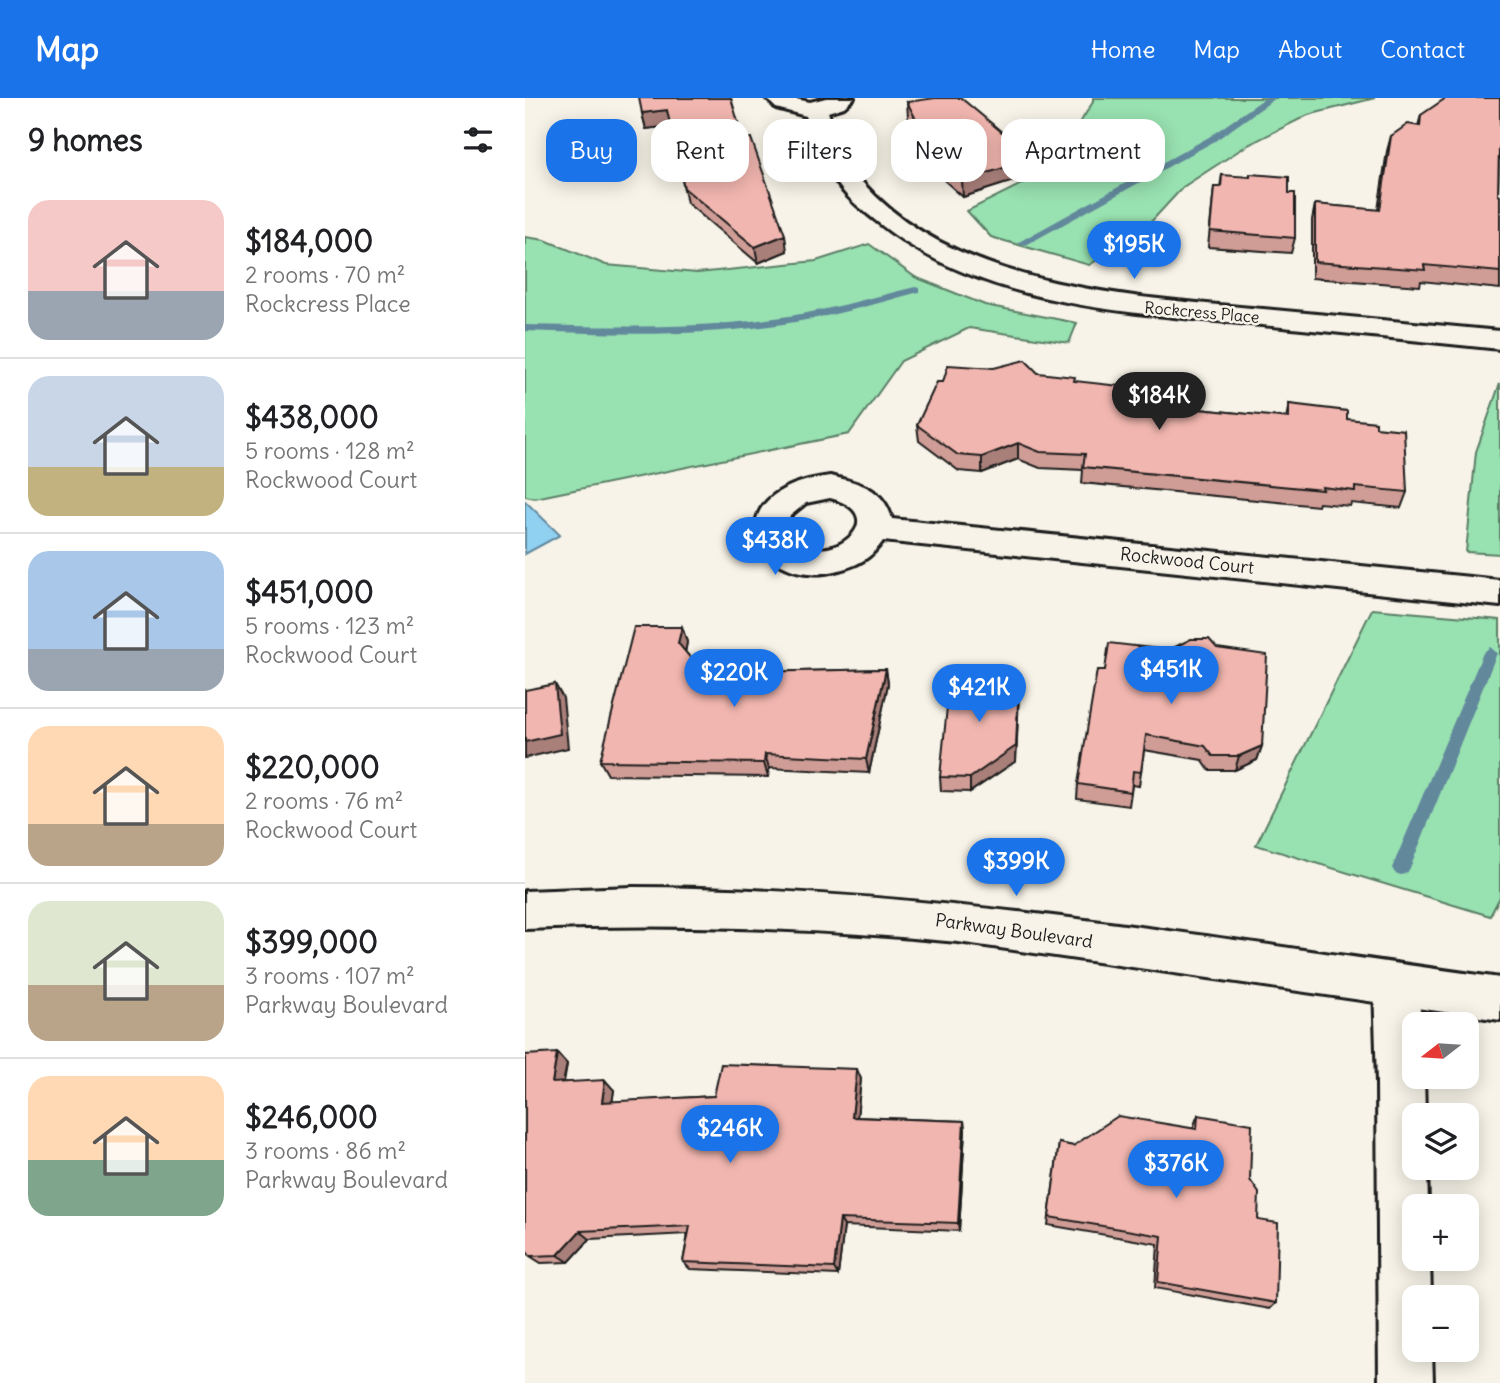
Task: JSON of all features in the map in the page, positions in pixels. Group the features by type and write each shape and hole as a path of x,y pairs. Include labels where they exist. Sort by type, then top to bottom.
{"street":[{"path":"777,98 789,106 815,108 825,107 843,98"},
{"name":"Rockcress Place","path":"815,108 834,161 860,196 928,244 972,265 1039,289 1133,305 1500,340"},
{"name":"Rockwood Court","path":"875,529 1500,593"},
{"name":"Parkway Boulevard","path":"525,910 703,905 880,915 958,923 1500,999"},
{"path":"1396,985 1401,1083 1406,1383"}],"green space":[{"path":"1093,98 1375,98 1308,115 1246,146 1183,187 1138,236 1089,265 991,237 967,211 1026,182 1165,182 1165,119 1082,119"},
{"path":"525,237 545,240 606,265 697,273 816,261 869,244 915,277 985,305 1077,323 1069,343 969,328 901,361 849,434 535,498 525,496"},
{"path":"1500,383 1500,554 1466,552 1476,452"},
{"path":"1372,609 1500,620 1500,897 1490,916 1256,845"}],"water":[{"path":"525,501 560,535 525,554"}],"building":[{"path":"639,98 731,98 737,119 669,119 667,110 642,113"},
{"path":"961,98 986,119 916,119 907,102"},
{"path":"1446,98 1500,98 1500,272 1424,265 1425,270 1315,262 1315,204 1380,210 1391,136 1408,124 1420,126 1421,115"},
{"path":"987,120 1001,131 1001,169 987,173"},
{"path":"751,138 763,172 763,182 766,182 785,235 755,247 684,188 683,182 749,182"},
{"path":"1250,174 1289,177 1289,193 1295,193 1295,238 1210,231 1214,187 1221,187 1222,175 1250,177"},
{"path":"1025,360 1038,373 1075,377 1074,381 1165,391 1164,403 1189,405 1189,408 1289,418 1289,404 1347,411 1347,419 1376,422 1376,427 1404,430 1407,492 1355,487 1355,491 1322,487 1323,490 1083,467 1085,454 1040,452 1018,443 982,457 958,455 917,425 937,382 943,382 948,365 994,368"},
{"path":"634,627 682,627 678,643 703,673 886,669 866,759 765,754 764,763 600,761"},
{"path":"1191,639 1209,639 1217,648 1267,655 1262,746 1239,756 1213,756 1205,746 1146,735 1141,772 1133,771 1131,792 1078,784 1097,670 1105,670 1109,643 1169,650"},
{"path":"950,677 1019,680 1016,746 970,778 940,777"},
{"path":"555,684 560,734 525,742 525,690"},
{"path":"557,1053 552,1083 605,1080 602,1102 714,1096 721,1064 857,1069 852,1117 964,1121 958,1223 840,1219 834,1268 683,1262 690,1226 580,1231 558,1255 530,1256 525,1249 525,1055"},
{"path":"1198,1115 1252,1124 1250,1180 1259,1193 1258,1220 1278,1223 1276,1303 1158,1282 1162,1236 1049,1217 1059,1143 1073,1146 1118,1116 1197,1129"}],"waterway":[{"path":"1022,243 1212,139 1271,98"},
{"path":"525,328 611,330 725,327 815,315 915,290"},
{"path":"1401,868 1490,653"}]}
